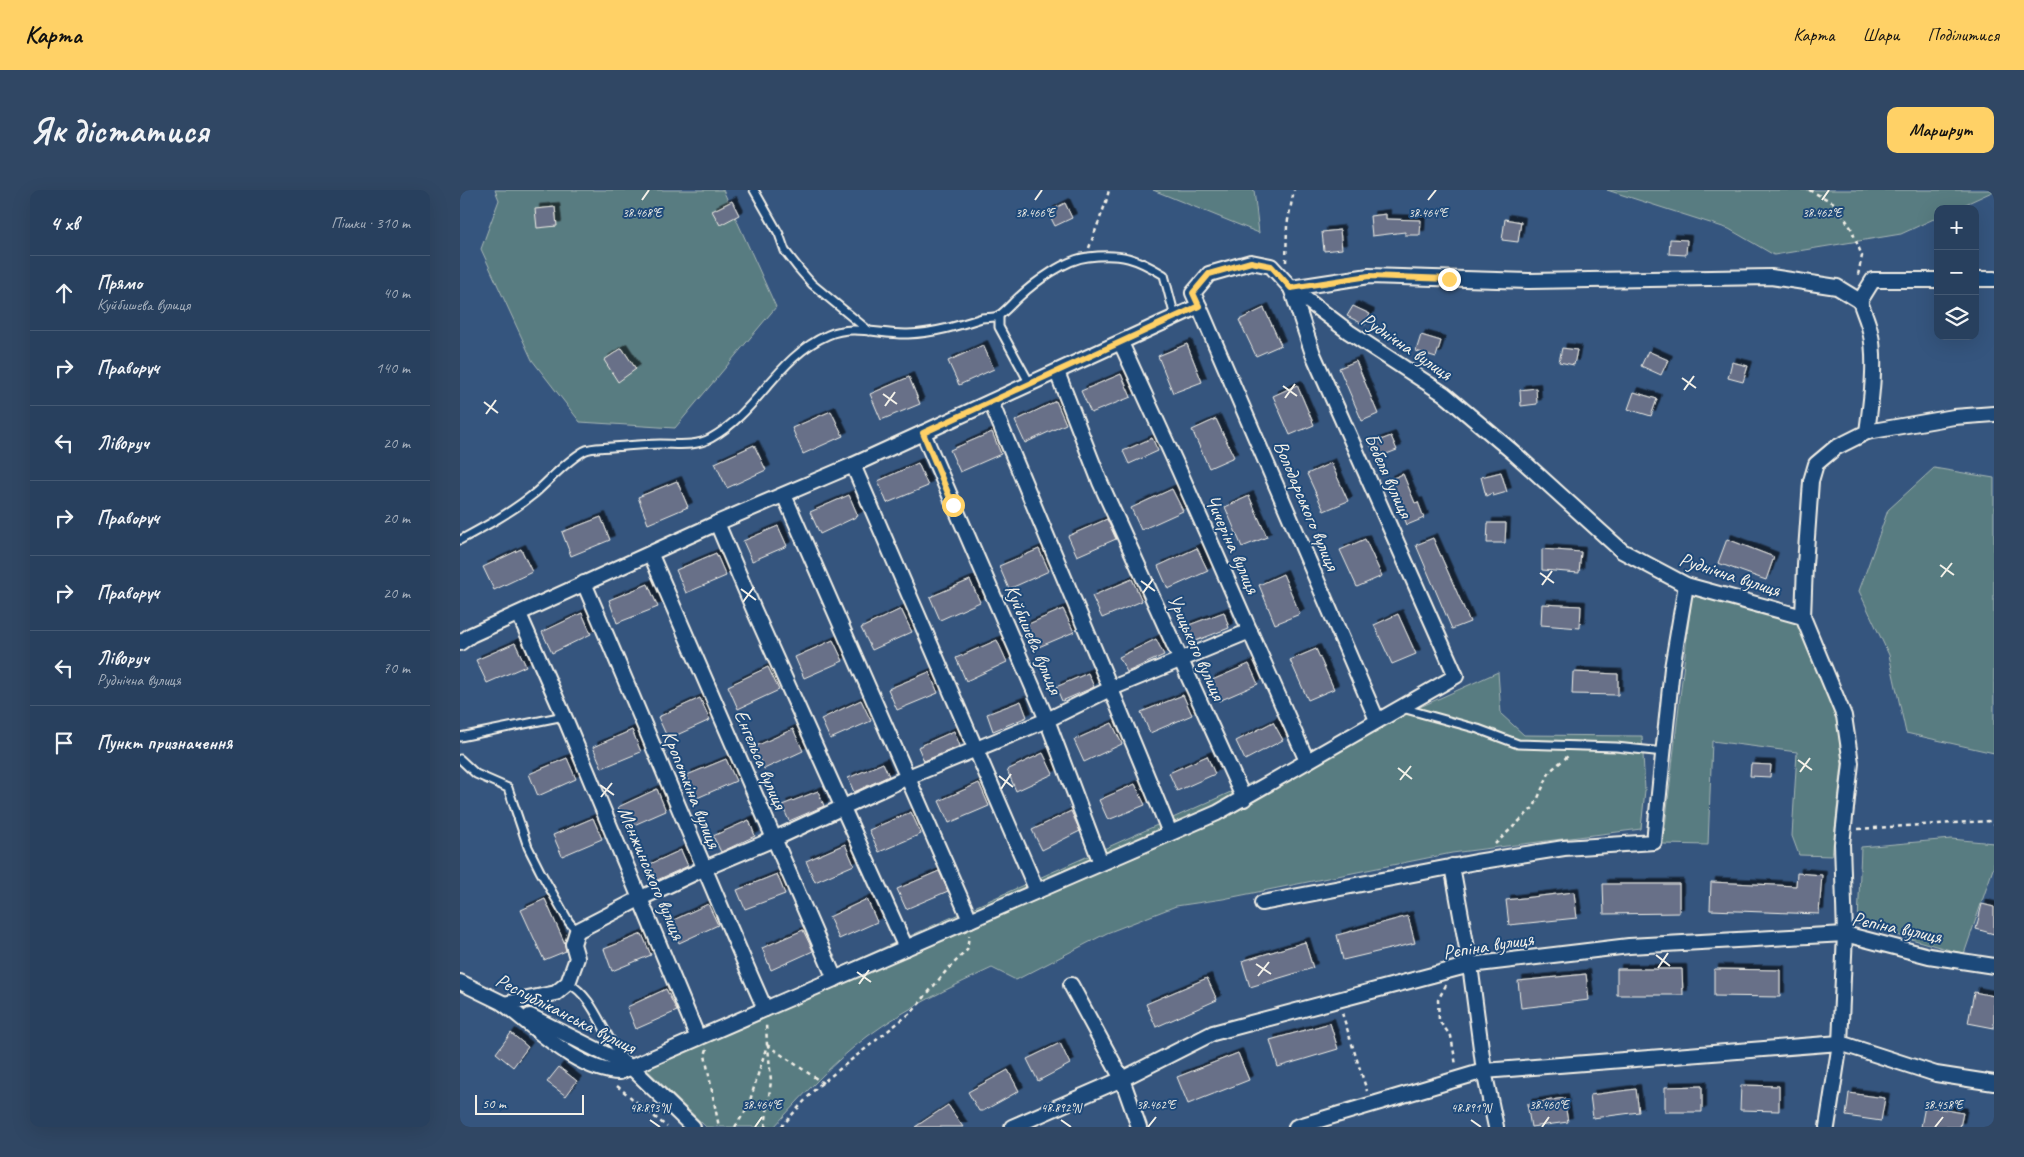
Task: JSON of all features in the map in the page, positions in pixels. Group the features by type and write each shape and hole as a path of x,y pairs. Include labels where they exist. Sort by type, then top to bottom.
{"street":[{"path":"460,643 470,635 584,583 854,465 1199,306 1193,293 1209,274 1251,262 1271,266 1291,288 1369,276 1529,281 1770,277 1837,287 1860,301 1871,332 1873,379 1867,432"},
{"path":"1979,280 1994,279"},
{"path":"1860,301 1873,280 1934,280"},
{"name":"Руднічна вулиця","path":"1291,288 1350,332 1444,394 1514,453 1622,551 1686,585 1803,617 1804,565 1811,481 1816,464 1835,448 1867,432 1954,417 1994,414"},
{"name":"Бебеля вулиця","path":"1291,288 1313,354 1456,676 1399,707"},
{"name":"Володарського вулиця","path":"1199,306 1377,720"},
{"name":"Чичеріна вулиця","path":"1121,343 1307,761"},
{"name":"Урицького вулиця","path":"1057,372 1100,482 1244,799"},
{"path":"991,402 1078,613 1112,688 1170,833"},
{"name":"Куйбишева вулиця","path":"923,433 1047,720 1101,863"},
{"path":"854,465 1038,891"},
{"path":"784,495 970,920"},
{"path":"717,524 842,809 906,948"},
{"name":"Енгельса вулиця","path":"651,554 835,979"},
{"name":"Кропоткіна вулиця","path":"584,583 703,869 765,1009"},
{"path":"1262,904 1452,866 1564,848 1654,842 1672,668 1686,585"},
{"name":"Менжинського вулиця","path":"519,614 565,716 698,1038"},
{"path":"1803,617 1844,716 1851,763 1842,844 1845,934 1840,1043 1827,1127"},
{"path":"504,1004 556,993 568,983 577,958 573,944 577,931 641,898 703,869 774,840 908,778 1047,720 1112,688 1250,631"},
{"path":"631,1067 1038,891 1244,799 1399,707"},
{"path":"1452,866 1464,967 1496,1127"},
{"name":"Рєпіна вулиця","path":"1012,1127 1122,1079 1213,1033 1464,967 1629,946 1845,934 1929,956 1994,966"},
{"name":"Республіканська вулиця","path":"460,983 631,1067 693,1127"},
{"path":"1071,985 1122,1079 1139,1127"},
{"path":"1296,1127 1484,1071 1840,1043 1936,1074 1994,1083"}],"lane":[{"path":"754,190 779,234 785,251 799,269 812,284 869,331"},
{"path":"460,540 498,520 534,494 560,470 585,451 659,444 695,445 708,440 721,432 758,398 781,370 810,343 831,334 851,330 906,334 950,329 999,315 1039,280 1057,269 1086,257 1113,256 1135,259 1164,275 1176,317"},
{"path":"999,315 999,327 1030,384"},
{"path":"1399,707 1478,729 1518,744 1616,747 1664,752"},
{"path":"460,737 565,716"},
{"path":"460,759 476,774 508,788 532,855 569,922 577,931"},
{"path":"568,983 576,988 588,1002 614,1047 631,1067"}],"path":[{"path":"1086,257 1109,190"},
{"path":"1291,288 1285,267 1287,225 1294,190"},
{"path":"1809,190 1836,204 1851,228 1862,256 1858,278"},
{"path":"1476,862 1534,807 1550,771 1578,747"},
{"path":"1844,830 1988,821 1994,824"},
{"path":"781,1127 823,1083 913,1011 946,971 968,950 970,920"},
{"path":"1457,1079 1456,1056 1451,1036 1438,1021 1438,1000 1447,983 1464,967"},
{"path":"1337,1000 1372,1105"},
{"path":"765,1009 771,1081 765,1127"},
{"path":"713,1031 706,1056 718,1127"},
{"path":"767,1045 823,1083"},
{"path":"735,1127 748,1107 767,1045"},
{"path":"615,1084 667,1127"}],"green space":[{"path":"495,190 723,190 776,307 675,428 580,422 532,360 481,249 499,200"},
{"path":"1153,190 1254,190 1259,233"},
{"path":"1607,190 1994,190 1964,205 1934,205 1934,219 1901,234 1774,255 1729,229"},
{"path":"1934,468 1994,478 1994,753 1906,733 1889,655 1859,591 1888,510"},
{"path":"1692,593 1797,622 1837,718 1842,764 1832,856 1799,855 1792,836 1797,752 1712,741 1708,845 1663,844"},
{"path":"1498,672 1501,714 1524,735 1642,736 1645,790 1641,829 1452,853 1223,899 1176,906 1107,933 1016,980 992,968 913,1007 868,1036 807,1091 774,1127 706,1127 636,1059"},
{"path":"1951,839 1994,843 1994,866 1964,954 1858,924 1861,847"}],"building":[{"path":"732,201 739,215 720,225 712,211"},
{"path":"1065,203 1072,218 1055,226 1048,212"},
{"path":"555,207 557,226 537,228 535,209"},
{"path":"1386,214 1386,219 1421,220 1420,235 1405,235 1405,232 1372,236 1370,216"},
{"path":"1505,219 1521,222 1518,242 1502,240"},
{"path":"1340,230 1342,249 1324,251 1322,232"},
{"path":"1670,239 1687,240 1686,255 1669,254"},
{"path":"1353,306 1370,314 1365,325 1347,316"},
{"path":"1264,308 1281,345 1256,356 1239,320"},
{"path":"1421,335 1441,341 1436,357 1416,351"},
{"path":"1187,344 1202,382 1173,393 1158,356"},
{"path":"983,345 994,369 959,385 948,361"},
{"path":"622,348 636,369 618,382 604,360"},
{"path":"1562,348 1577,350 1574,365 1559,362"},
{"path":"1648,351 1668,360 1661,375 1641,366"},
{"path":"1356,361 1378,414 1362,421 1339,368"},
{"path":"1732,362 1748,366 1743,382 1728,378"},
{"path":"1121,374 1131,397 1091,413 1081,391"},
{"path":"909,377 920,404 881,420 870,394"},
{"path":"1297,385 1314,425 1290,435 1273,396"},
{"path":"1536,388 1537,404 1521,406 1520,390"},
{"path":"1634,392 1657,399 1651,416 1628,409"},
{"path":"1056,401 1066,424 1025,443 1015,421"},
{"path":"831,411 843,436 803,454 792,428"},
{"path":"1216,419 1234,457 1209,468 1192,430"},
{"path":"992,432 1001,454 960,472 950,450"},
{"path":"1391,436 1397,450 1376,458 1370,444"},
{"path":"1152,438 1158,451 1129,464 1123,451"},
{"path":"754,445 766,470 727,488 715,463"},
{"path":"918,463 928,486 887,503 878,481"},
{"path":"1331,463 1348,501 1324,511 1307,474"},
{"path":"1501,472 1507,492 1493,496 1492,493 1486,496 1481,477"},
{"path":"1403,474 1415,503 1418,502 1424,518 1407,525 1388,480"},
{"path":"677,481 688,507 648,524 638,497"},
{"path":"1172,489 1183,511 1141,530 1131,508"},
{"path":"849,495 858,516 820,534 810,512"},
{"path":"1249,496 1267,537 1242,547 1225,507"},
{"path":"601,517 610,540 571,556 562,532"},
{"path":"1107,519 1116,539 1077,556 1068,536"},
{"path":"1488,523 1506,523 1505,543 1487,543"},
{"path":"778,526 787,546 752,561 743,541"},
{"path":"1433,538 1470,622 1452,629 1416,545"},
{"path":"1365,539 1382,576 1357,587 1340,550"},
{"path":"1727,539 1774,557 1766,580 1718,563"},
{"path":"1197,548 1208,571 1168,589 1158,566"},
{"path":"521,549 532,572 494,590 483,567"},
{"path":"1039,549 1049,571 1009,589 999,566"},
{"path":"1542,549 1581,552 1579,573 1542,570"},
{"path":"716,553 726,576 686,593 676,570"},
{"path":"1283,574 1300,614 1275,624 1259,585"},
{"path":"1132,579 1142,601 1102,618 1092,596"},
{"path":"970,580 980,602 940,620 930,597"},
{"path":"648,584 658,607 617,623 609,600"},
{"path":"1542,604 1581,606 1580,628 1541,625"},
{"path":"901,609 912,632 872,650 861,628"},
{"path":"1063,609 1074,632 1034,649 1024,626"},
{"path":"1224,612 1229,628 1193,642 1186,626"},
{"path":"582,613 591,634 552,653 542,632"},
{"path":"1398,614 1416,654 1392,664 1374,625"},
{"path":"1156,639 1164,655 1127,672 1119,657"},
{"path":"833,640 843,661 804,678 795,657"},
{"path":"997,640 1007,662 966,681 956,658"},
{"path":"515,643 526,666 487,683 476,660"},
{"path":"1316,649 1334,689 1308,700 1290,660"},
{"path":"1249,664 1258,684 1219,701 1210,681"},
{"path":"768,667 779,690 738,709 728,686"},
{"path":"929,672 938,693 897,710 888,689"},
{"path":"1573,672 1618,674 1618,695 1572,694"},
{"path":"1088,673 1094,687 1062,701 1056,687"},
{"path":"1183,695 1192,715 1150,733 1141,712"},
{"path":"700,698 710,720 668,739 658,717"},
{"path":"861,700 871,721 830,739 821,719"},
{"path":"1021,701 1027,717 993,731 987,714"},
{"path":"1273,722 1283,740 1245,760 1236,741"},
{"path":"1112,723 1122,744 1084,762 1074,740"},
{"path":"793,729 803,751 764,769 754,747"},
{"path":"632,730 641,752 602,768 593,747"},
{"path":"954,731 960,746 924,761 918,747"},
{"path":"1043,753 1053,774 1016,791 1007,770"},
{"path":"1207,756 1215,774 1177,791 1169,773"},
{"path":"567,758 576,779 538,796 529,774"},
{"path":"726,759 736,781 697,798 687,775"},
{"path":"883,763 889,776 854,792 848,778"},
{"path":"1751,764 1771,765 1770,777 1750,776"},
{"path":"979,783 989,806 949,823 939,801"},
{"path":"1135,784 1145,805 1108,820 1099,800"},
{"path":"657,789 666,811 627,828 618,807"},
{"path":"818,791 824,806 789,821 782,805"},
{"path":"1071,811 1080,831 1042,850 1032,830"},
{"path":"911,812 921,834 879,852 869,830"},
{"path":"593,818 602,839 562,856 553,835"},
{"path":"749,820 755,836 721,852 713,836"},
{"path":"845,844 854,865 815,882 806,861"},
{"path":"681,850 688,866 655,881 648,865"},
{"path":"939,871 948,891 906,909 897,889"},
{"path":"1797,873 1822,875 1819,914 1710,910 1711,882 1796,886"},
{"path":"777,874 785,894 745,909 737,890"},
{"path":"1603,884 1679,884 1679,913 1604,914"},
{"path":"1574,892 1577,918 1509,925 1506,900"},
{"path":"545,899 565,944 566,951 544,960 521,910"},
{"path":"867,899 877,922 839,939 829,917"},
{"path":"708,904 718,925 679,943 669,922"},
{"path":"1982,904 1994,907 1994,934 1976,929"},
{"path":"1408,916 1415,943 1343,960 1337,935"},
{"path":"803,930 813,951 771,970 762,948"},
{"path":"642,934 651,955 612,971 604,949"},
{"path":"1305,942 1313,968 1250,987 1242,961"},
{"path":"1617,969 1682,969 1683,995 1617,995"},
{"path":"1714,969 1780,970 1780,997 1714,996"},
{"path":"1586,974 1589,1000 1521,1008 1518,981"},
{"path":"1207,978 1217,1000 1156,1027 1146,1004"},
{"path":"666,989 677,1011 636,1029 627,1007"},
{"path":"1974,992 1994,996 1994,1028 1968,1023"},
{"path":"1330,1023 1338,1049 1278,1067 1270,1040"},
{"path":"511,1033 528,1047 513,1067 496,1053"},
{"path":"1060,1043 1070,1064 1038,1081 1027,1059"},
{"path":"1238,1053 1249,1080 1188,1104 1177,1077"},
{"path":"559,1067 577,1081 566,1096 547,1082"},
{"path":"1008,1070 1019,1091 983,1111 979,1111 968,1092"},
{"path":"1741,1085 1779,1086 1779,1111 1740,1110"},
{"path":"1702,1086 1702,1112 1665,1112 1665,1087"},
{"path":"1636,1089 1639,1112 1593,1118 1590,1095"},
{"path":"1849,1093 1885,1098 1881,1121 1846,1116"},
{"path":"1564,1098 1568,1122 1531,1127 1527,1104"},
{"path":"948,1105 963,1127 915,1127"},
{"path":"1925,1106 1963,1113 1960,1127 1921,1127"}],"route":[{"path":"953,505 923,433 1199,306 1193,293 1209,274 1234,265 1251,262 1271,266 1291,288 1369,276 1449,279"}]}
